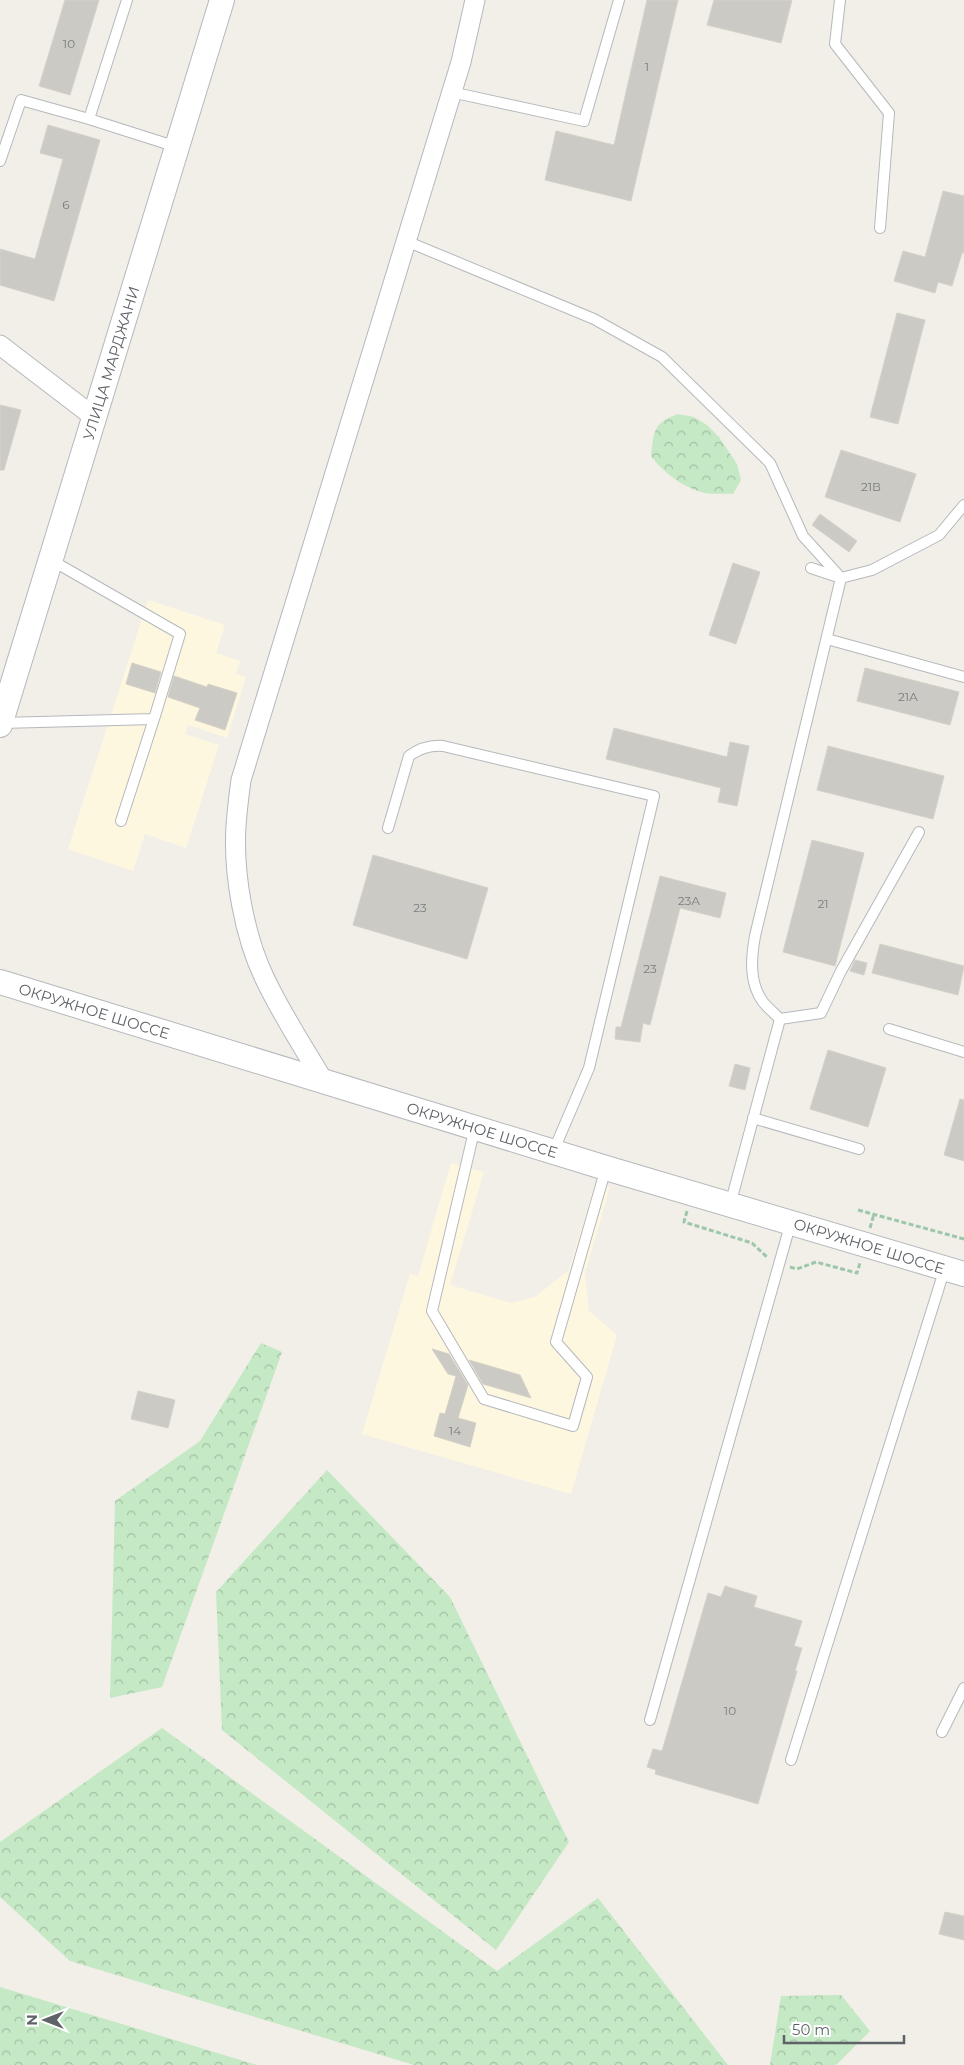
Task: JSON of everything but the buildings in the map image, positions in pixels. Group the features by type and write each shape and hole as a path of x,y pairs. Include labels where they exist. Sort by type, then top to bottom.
{"street":[{"name":"УЛИЦА МАРДЖАНИ","path":"0,724 222,0"},
{"path":"324,1082 288,1022 261,968 245,924 237,876 236,827 241,780 460,62 475,0"},
{"path":"0,345 94,417"},
{"name":"ОКРУЖНОЕ ШОССЕ","path":"0,982 324,1082 476,1126 553,1152 955,1271"}],"lane":[{"path":"89,119 127,0"},
{"path":"451,92 584,121 619,0"},
{"path":"840,0 835,44 889,114 880,228"},
{"path":"0,161 21,100 177,146"},
{"path":"406,241 594,319 662,356 770,464 803,536 841,578"},
{"path":"811,568 841,578 872,570 939,535 964,505"},
{"path":"51,560 180,634 121,822"},
{"path":"780,1019 763,1002 757,989 751,956 841,578"},
{"path":"827,639 964,677"},
{"path":"0,724 154,719"},
{"path":"388,828 409,756 433,745 654,796 589,1068 553,1152"},
{"path":"780,1019 821,1013 841,971 919,832"},
{"path":"730,1205 780,1019"},
{"path":"889,1029 964,1052"},
{"path":"753,1118 858,1149"},
{"path":"476,1126 432,1311 484,1400 573,1426 587,1377 556,1342 606,1168"},
{"path":"650,1720 790,1222"},
{"path":"790,1760 955,1271"},
{"path":"942,1732 964,1688"}],"path":[{"path":"858,1210 964,1238"}],"shaded area":[{"path":"148,600 225,625 216,653 240,661 236,674 246,677 227,738 188,725 185,734 219,745 186,848 145,834 133,871 68,849"},
{"path":"451,1163 484,1172 450,1285 511,1303 535,1297 569,1270 595,1183 610,1187 585,1273 589,1311 617,1335 571,1494 362,1434 410,1274 418,1276"}],"green space":[{"path":"678,414 694,417 707,425 719,437 737,464 741,480 733,494 705,493 686,486 661,468 651,456 656,429 664,421"},
{"path":"261,1343 282,1352 162,1687 110,1698 115,1501 200,1441"},
{"path":"327,1470 450,1597 569,1842 496,1950 222,1730 216,1592"},
{"path":"162,1728 497,1971 598,1898 728,2065 414,2065 70,1961 0,1897 0,1842"},
{"path":"0,1987 257,2065 0,2065"},
{"path":"841,1995 870,2031 836,2065 770,2065 781,1996"}]}
